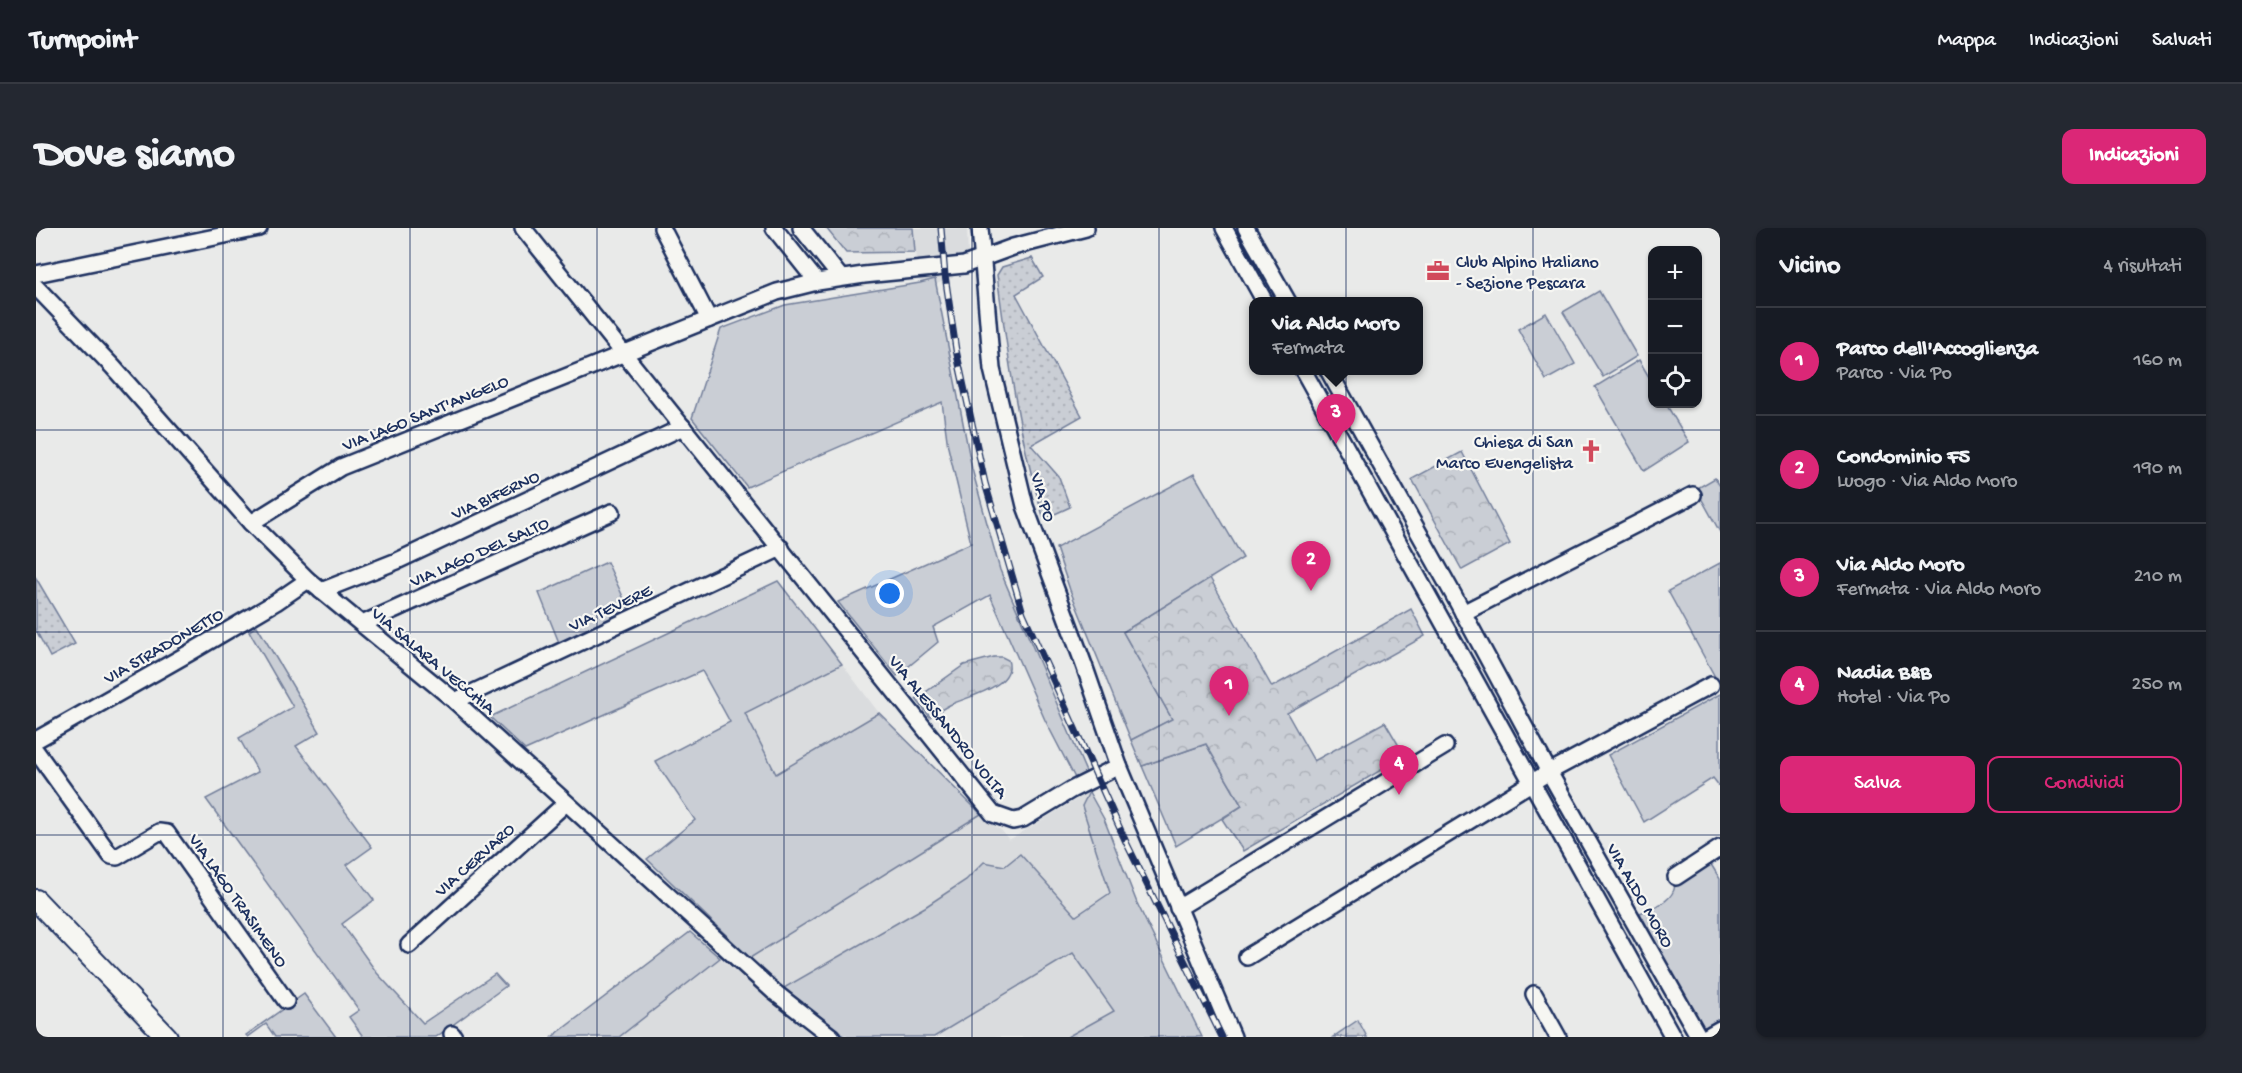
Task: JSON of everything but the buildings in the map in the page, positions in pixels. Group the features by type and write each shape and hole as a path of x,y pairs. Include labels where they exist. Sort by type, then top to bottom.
{"main road":[{"path":"36,900 163,1036"}],"street":[{"path":"36,274 259,228"},
{"name":"VIA ALESSANDRO VOLTA","path":"524,228 993,814 1013,821 1023,819 1071,790 1119,766"},
{"path":"662,228 709,319"},
{"path":"774,228 817,282"},
{"path":"801,228 841,278"},
{"name":"VIA PO","path":"980,228 992,369 1024,506 1119,766"},
{"path":"622,353 777,292 841,278 960,266 1012,247 1086,228"},
{"path":"1224,228 1262,297"},
{"path":"1246,228 1285,297"},
{"name":"VIA SALARA VECCHIA","path":"36,287 113,367 251,523 308,580 455,701 773,991 832,1037"},
{"name":"VIA LAGO SANT'ANGELO","path":"251,523 340,467 622,353"},
{"path":"1306,375 1673,1037"},
{"name":"VIA ALDO MORO","path":"1331,375 1549,772 1699,1037"},
{"name":"VIA BIFERNO","path":"321,591 397,561 683,427"},
{"path":"1463,613 1693,495"},
{"name":"VIA LAGO DEL SALTO","path":"362,624 612,512"},
{"name":"VIA TEVERE","path":"455,701 781,548"},
{"name":"VIA STRADONETTO","path":"36,740 247,619 308,580"},
{"path":"1246,957 1549,772 1711,685"},
{"path":"1178,908 1445,746"},
{"name":"VIA LAGO TRASIMENO","path":"36,751 111,856 117,857 159,832 167,833 286,1001"},
{"path":"1119,766 1233,1037"},
{"name":"VIA CERVARO","path":"409,945 566,803"},
{"path":"1676,877 1720,848"},
{"path":"1534,994 1558,1037"},
{"path":"1706,1037 1720,1029"}],"shaded area":[{"path":"913,228 967,228 968,256 951,259 953,278 936,284 935,279 920,283"},
{"path":"842,664 879,713 776,775 745,713"},
{"path":"1089,792 1082,806 1110,893 1075,916 1005,866 983,862 966,880 925,907 782,989 750,958 981,814 1002,831 1009,840"},
{"path":"1073,953 1114,1011 1067,1037 934,1037"},
{"path":"720,958 814,1037 619,1037"}],"green space":[{"path":"826,228 913,228 915,252 846,253"},
{"path":"1032,258 1043,277 1016,294 1082,416 1031,445 1059,477 1070,507 1044,519 1021,428 997,275 1002,267"},
{"path":"935,279 972,469 1000,570 1086,772 1075,778 1045,720 990,595 933,627 938,642 897,676 838,602 971,543 948,447 942,402 747,487 692,418 721,329 785,305"},
{"path":"1599,291 1637,356 1603,377 1563,312"},
{"path":"1546,313 1575,364 1546,380 1518,329"},
{"path":"1639,360 1648,375 1648,408 1668,408 1689,442 1644,471 1595,387"},
{"path":"1462,452 1510,544 1462,570 1412,479"},
{"path":"1194,474 1243,558 1123,632 1172,719 1131,740 1070,590 1056,548"},
{"path":"1715,478 1720,486 1720,532 1696,489"},
{"path":"607,562 631,614 560,645 539,593"},
{"path":"1720,563 1720,686 1668,591"},
{"path":"36,578 75,644 50,657 36,630"},
{"path":"1210,578 1272,687 1411,609 1425,636 1287,713 1314,761 1385,722 1405,756 1243,851 1222,819 1242,806 1206,744 1142,766 1131,740 1172,719 1123,632"},
{"path":"778,581 842,664 745,713 776,774 879,713 981,814 750,958 647,859 695,820 655,761 730,722 702,671 525,750 490,717"},
{"path":"257,626 320,732 296,746 372,847 347,865 374,900 342,924 377,973 423,1023 495,974 506,986 436,1037 361,1037 362,1035 349,1017 359,1010 206,799 258,772 239,738 293,707 249,631"},
{"path":"994,657 1008,660 1009,669 1006,676 991,688 951,704 930,717 916,699 964,665"},
{"path":"1720,694 1720,787 1713,778 1644,822 1608,755"},
{"path":"1206,744 1242,806 1176,846 1142,766"},
{"path":"1089,792 1104,819 1137,903 1202,1037 1067,1037 1114,1011 1073,953 934,1037 845,1037 782,989 925,907 966,880 984,862 1005,866 1020,854 1076,916 1110,893 1082,806"},
{"path":"1709,861 1720,879 1720,1024 1704,1034 1640,913 1667,900 1675,885"},
{"path":"690,932 720,958 619,1037 552,1037"},
{"path":"304,994 336,1037 275,1037 266,1024 248,1037 246,1035"},
{"path":"1358,1020 1367,1037 1333,1037"}],"railway":[{"path":"941,228 956,350 985,483 1023,613 1126,842 1222,1037"}],"place":[{"name":"Club Alpino Italiano - Sezione Pescara","path":"1438,271"},
{"name":"Via Aldo Moro","path":"1336,444"},
{"name":"Chiesa di San Marco Evengelista","path":"1591,451"},
{"name":"Condominio F5","path":"1311,591"},
{"name":"Parco dell'Accoglienza","path":"1229,716"},
{"name":"Nadia B&B","path":"1399,795"}]}
